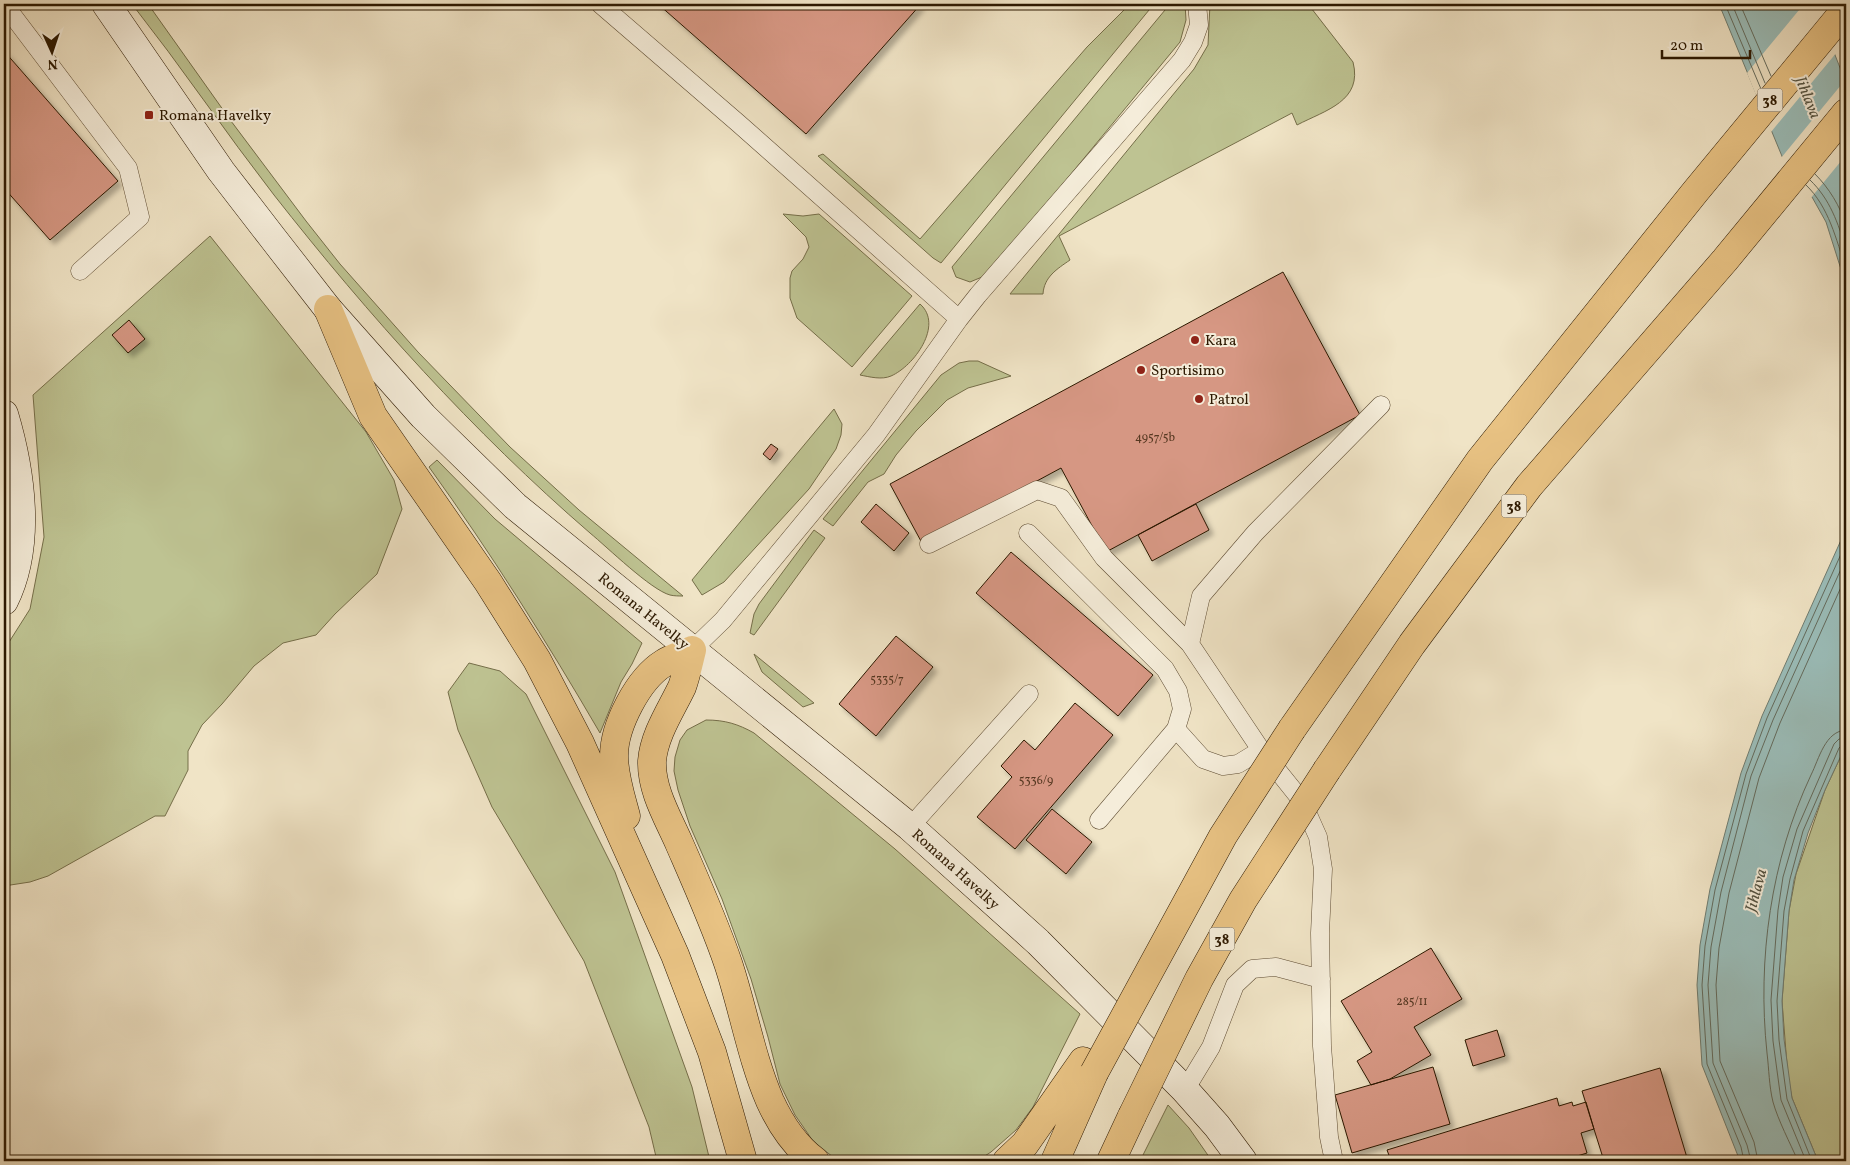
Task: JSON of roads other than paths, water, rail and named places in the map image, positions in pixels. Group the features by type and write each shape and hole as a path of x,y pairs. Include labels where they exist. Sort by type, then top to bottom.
{"highway":[{"name":"38","path":"1088,1067 1152,964 1223,836 1292,729 1480,460 1695,192 1846,9"},
{"name":"38","path":"1111,1161 1199,980 1239,908 1326,770 1412,644 1529,486 1725,260 1846,113"},
{"path":"328,309 373,416 488,582 537,660 580,743 675,954 712,1052 743,1161"},
{"path":"641,875 619,789 614,755 619,730 629,704 640,685 663,664 692,650"},
{"path":"692,650 683,684 657,738 652,761 654,782 728,962 756,1061 770,1101 798,1148 815,1161"},
{"path":"1007,1161 1025,1144 1088,1067"},
{"path":"1054,1161 1088,1067"}],"street":[{"name":"Romana Havelky","path":"106,4 221,171 328,309 423,416 515,506 910,826 1038,942 1185,1090 1217,1126 1243,1161"},
{"path":"4,414 16,460 21,502 16,565 4,601"}],"lane":[{"path":"4,4 128,168 140,217 80,271"},
{"path":"600,4 738,122 959,319"},
{"path":"692,650 723,620 876,435 959,319 1182,60 1193,42 1199,25 1197,4"},
{"path":"1190,644 1201,596 1255,533 1381,406"},
{"path":"929,544 1036,490 1061,498 1104,558 1190,644 1261,750 1302,801 1318,836 1323,869 1320,934 1322,1046 1334,1161"},
{"path":"1028,533 1165,669 1178,691 1182,709 1176,729 1099,820"},
{"path":"910,826 1029,694"},
{"path":"1176,729 1202,759 1223,766 1238,764 1261,750"},
{"path":"1185,1090 1210,1046 1236,985 1252,969 1276,967 1321,979"}],"water":[{"name":"Jihlava","path":"1719,4 1815,4 1846,83 1846,285 1826,222 1812,197 1791,178"},
{"name":"Jihlava","path":"1846,529 1846,745 1808,833 1794,880 1789,911 1782,1001 1784,1039 1792,1098 1818,1161 1740,1161 1702,1065 1697,985 1700,945 1710,889 1741,773 1762,716"}],"place":[{"name":"Romana Havelky","path":"149,115"},
{"name":"Kara","path":"1195,340"},
{"name":"Sportisimo","path":"1141,370"},
{"name":"Patrol","path":"1199,399"}]}
